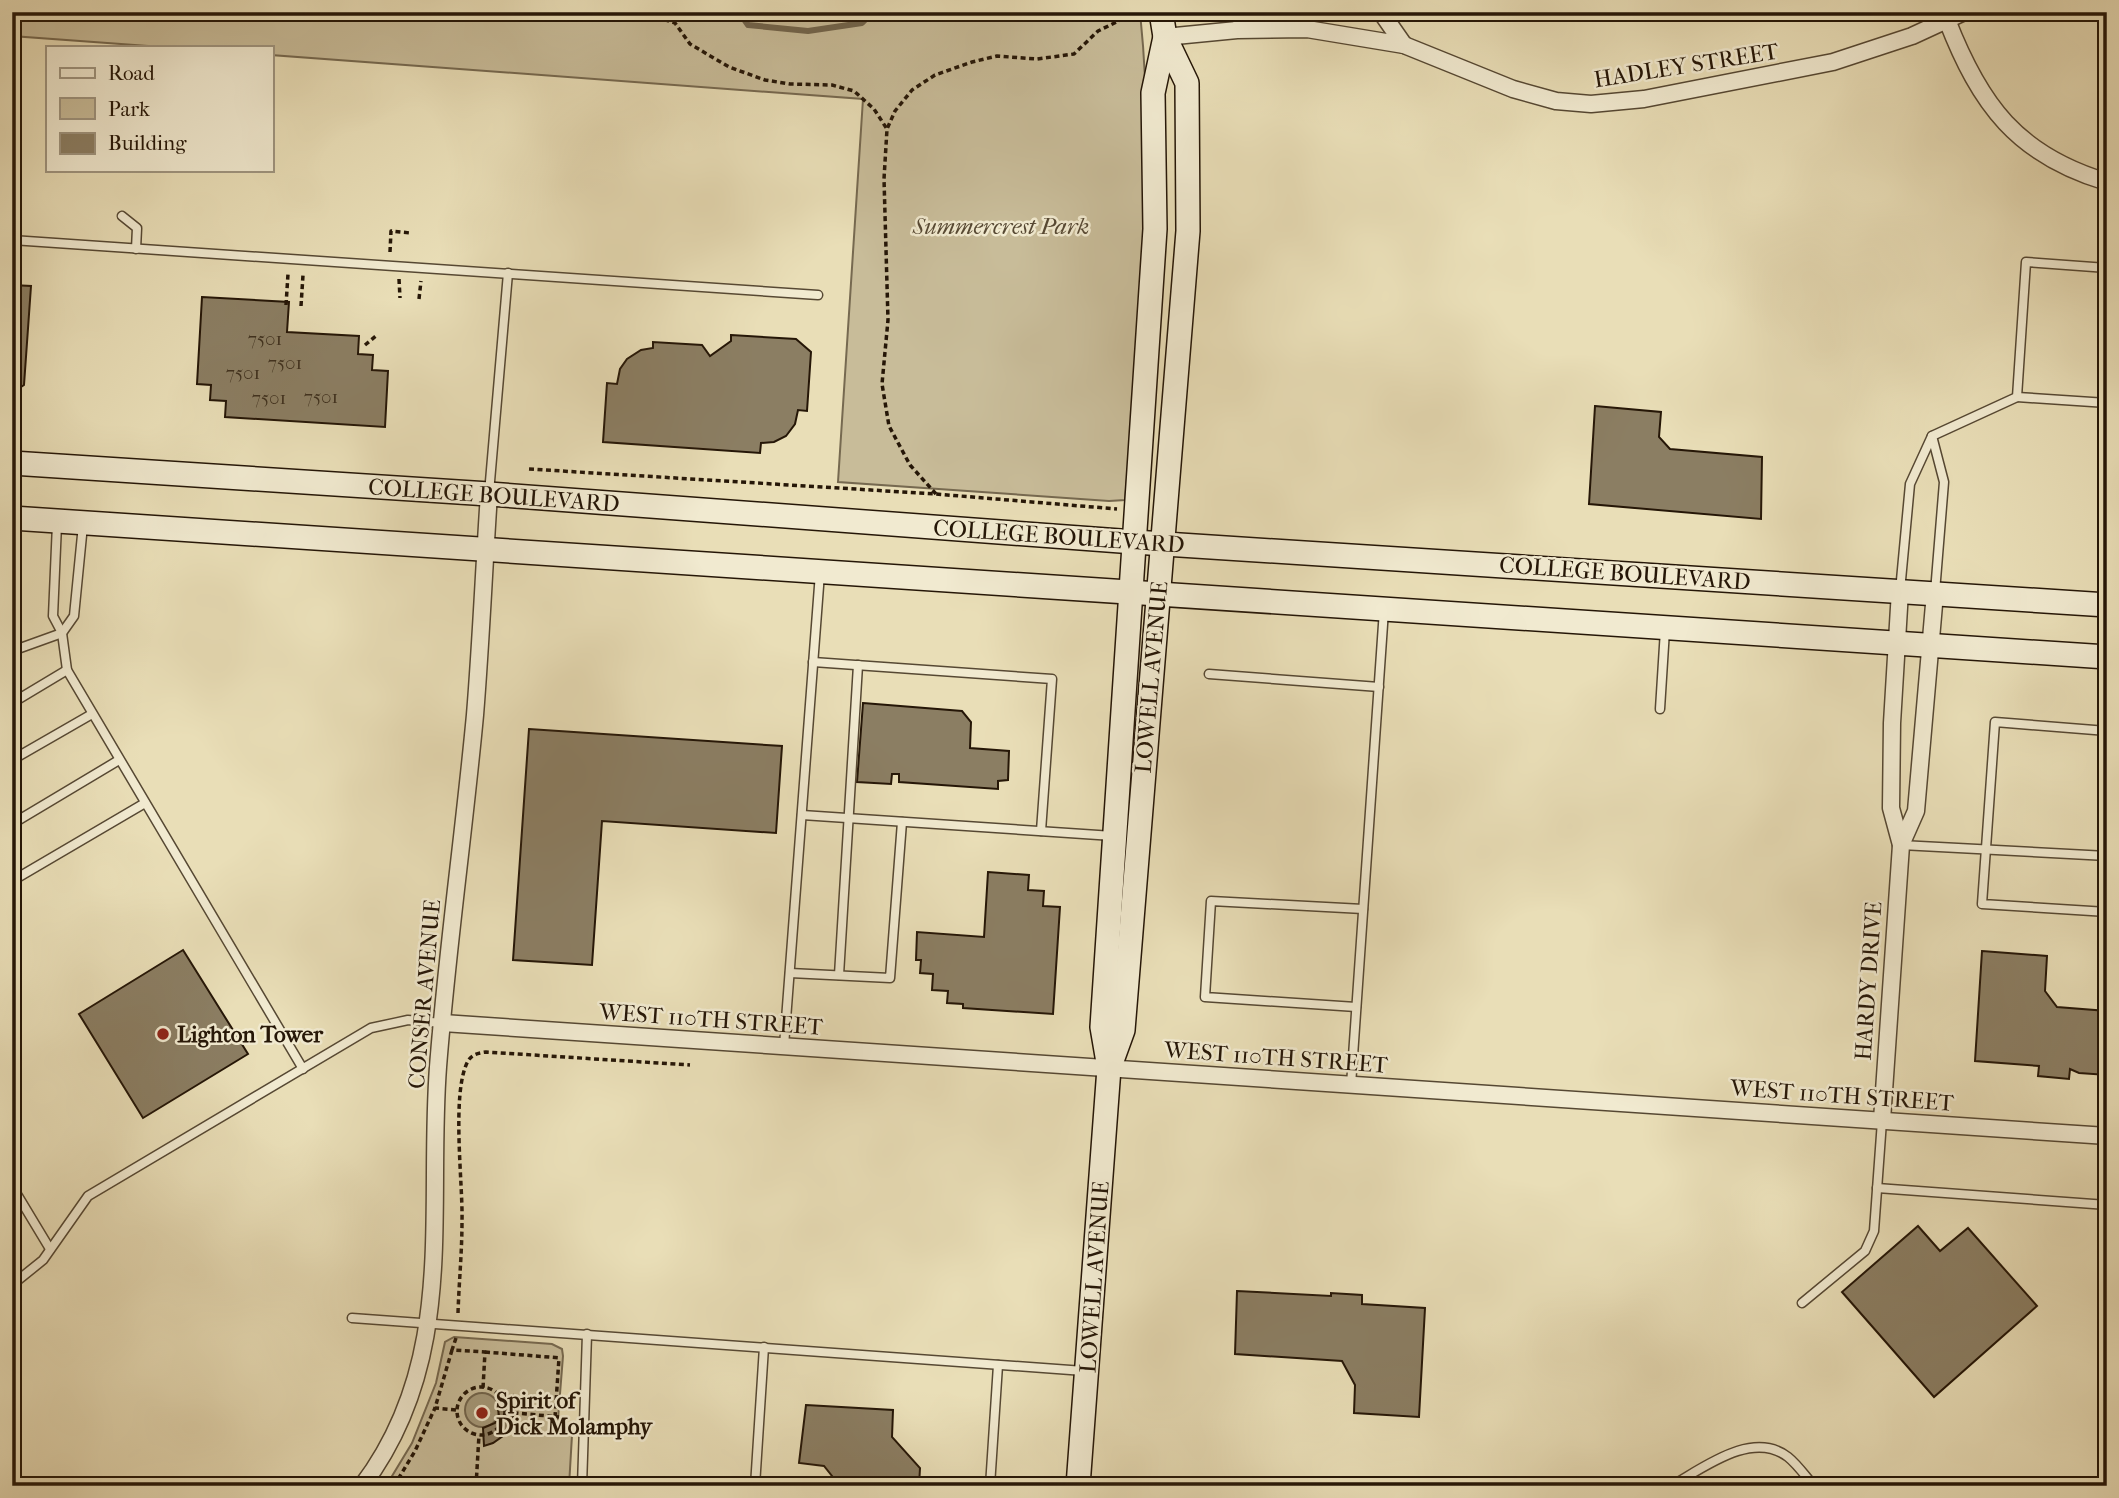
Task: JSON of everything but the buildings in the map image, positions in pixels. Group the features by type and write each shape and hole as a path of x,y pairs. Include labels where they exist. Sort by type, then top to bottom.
{"main road":[{"name":"LOWELL AVENUE","path":"1109,1068 1123,1030 1188,231 1187,83 1165,37 1161,12"},
{"name":"LOWELL AVENUE","path":"1078,1486 1109,1068 1102,1027 1155,229 1153,93 1165,37"},
{"name":"COLLEGE BOULEVARD","path":"12,463 489,494 1162,544 2107,606"},
{"path":"12,518 2107,657"}],"street":[{"path":"1237,30 1264,12"},
{"path":"1381,12 1404,45"},
{"name":"HADLEY STREET","path":"1165,37 1237,30 1307,29 1404,45 1513,89 1556,101 1591,104 1644,99 1833,62 1900,40 1964,12"},
{"path":"1947,20 1978,86 2002,120 2044,155 2084,175 2107,181"},
{"name":"CONSER AVENUE","path":"362,1486 374,1471 398,1427 415,1384 426,1340 432,1277 438,1068 475,712 489,494"},
{"name":"HARDY DRIVE","path":"1882,1121 1901,845 1891,808 1895,642 1900,591"},
{"name":"HARDY DRIVE","path":"1901,845 1916,811 1935,593"},
{"name":"WEST 110TH STREET","path":"443,1023 2107,1136"}],"lane":[{"path":"122,216 137,228 136,249"},
{"path":"12,240 818,295"},
{"path":"2017,397 2026,262 2107,268"},
{"path":"489,494 508,273"},
{"path":"1900,591 1910,484 1931,436 2017,397 2107,403"},
{"path":"1931,436 1944,482 1935,593"},
{"path":"57,521 53,616 62,633 67,670 303,1069"},
{"path":"12,651 62,633 74,616 83,522"},
{"path":"784,1046 820,570"},
{"path":"1351,1085 1384,608"},
{"path":"1660,709 1665,627"},
{"path":"813,662 1052,679 1041,831"},
{"path":"839,975 858,666"},
{"path":"12,703 67,670"},
{"path":"1209,674 1379,687"},
{"path":"12,760 92,714"},
{"path":"2107,731 1995,722 1982,904 2107,912"},
{"path":"12,824 119,760"},
{"path":"12,881 145,803"},
{"path":"802,815 1114,836"},
{"path":"790,973 890,978 902,822"},
{"path":"1901,845 2107,856"},
{"path":"1356,1007 1205,997 1212,901 1363,909"},
{"path":"12,1285 43,1260 88,1196 371,1028 408,1020 443,1023"},
{"path":"1802,1303 1865,1251 1874,1231 1882,1121"},
{"path":"12,1186 50,1250"},
{"path":"1877,1188 2107,1205"},
{"path":"352,1318 1087,1371"},
{"path":"582,1486 587,1334"},
{"path":"755,1486 764,1347"},
{"path":"990,1486 998,1365"},
{"path":"1671,1486 1732,1453 1757,1448 1779,1452 1788,1457 1814,1486"}],"path":[{"path":"640,12 675,23 690,44 729,67 765,80 790,84 832,85 854,91 874,109 887,130"},
{"path":"936,494 910,465 889,426 882,384 888,320 884,179 887,130 895,111 912,90 935,75 997,56 1037,59 1074,54 1098,31 1134,13"},
{"path":"286,305 288,274"},
{"path":"301,306 303,275"},
{"path":"419,299 421,280"},
{"path":"365,345 377,335"},
{"path":"529,469 936,494 1119,509"},
{"path":"394,1486 411,1459 435,1408 457,1325 462,1221 459,1180 460,1103 468,1059 477,1053 486,1052 690,1065"},
{"path":"452,1350 560,1358 557,1417 505,1412"},
{"path":"483,1388 485,1352"},
{"path":"483,1388 493,1390 499,1395 505,1412 495,1431 479,1435 460,1424 457,1410 464,1395 470,1390 483,1388"},
{"path":"435,1408 457,1410"},
{"path":"476,1486 479,1435"}],"green space":[{"name":"Summercrest Park","path":"12,12 1140,12 1145,73 1147,195 1141,317 1125,500 838,482 863,99 273,55 273,46 148,46 12,36"},
{"path":"454,1337 552,1344 562,1349 558,1419 572,1435 569,1486 386,1486 412,1443 436,1383 445,1342"}],"shaded area":[{"path":"482,1393 494,1398 499,1410 494,1422 482,1427 470,1422 465,1410 470,1398"}],"waterway":[{"path":"739,12 748,25 808,31 862,23 873,12"}],"place":[{"name":"Lighton Tower","path":"163,1034"},
{"name":"Spirit of Dick Molamphy","path":"482,1413"}]}
